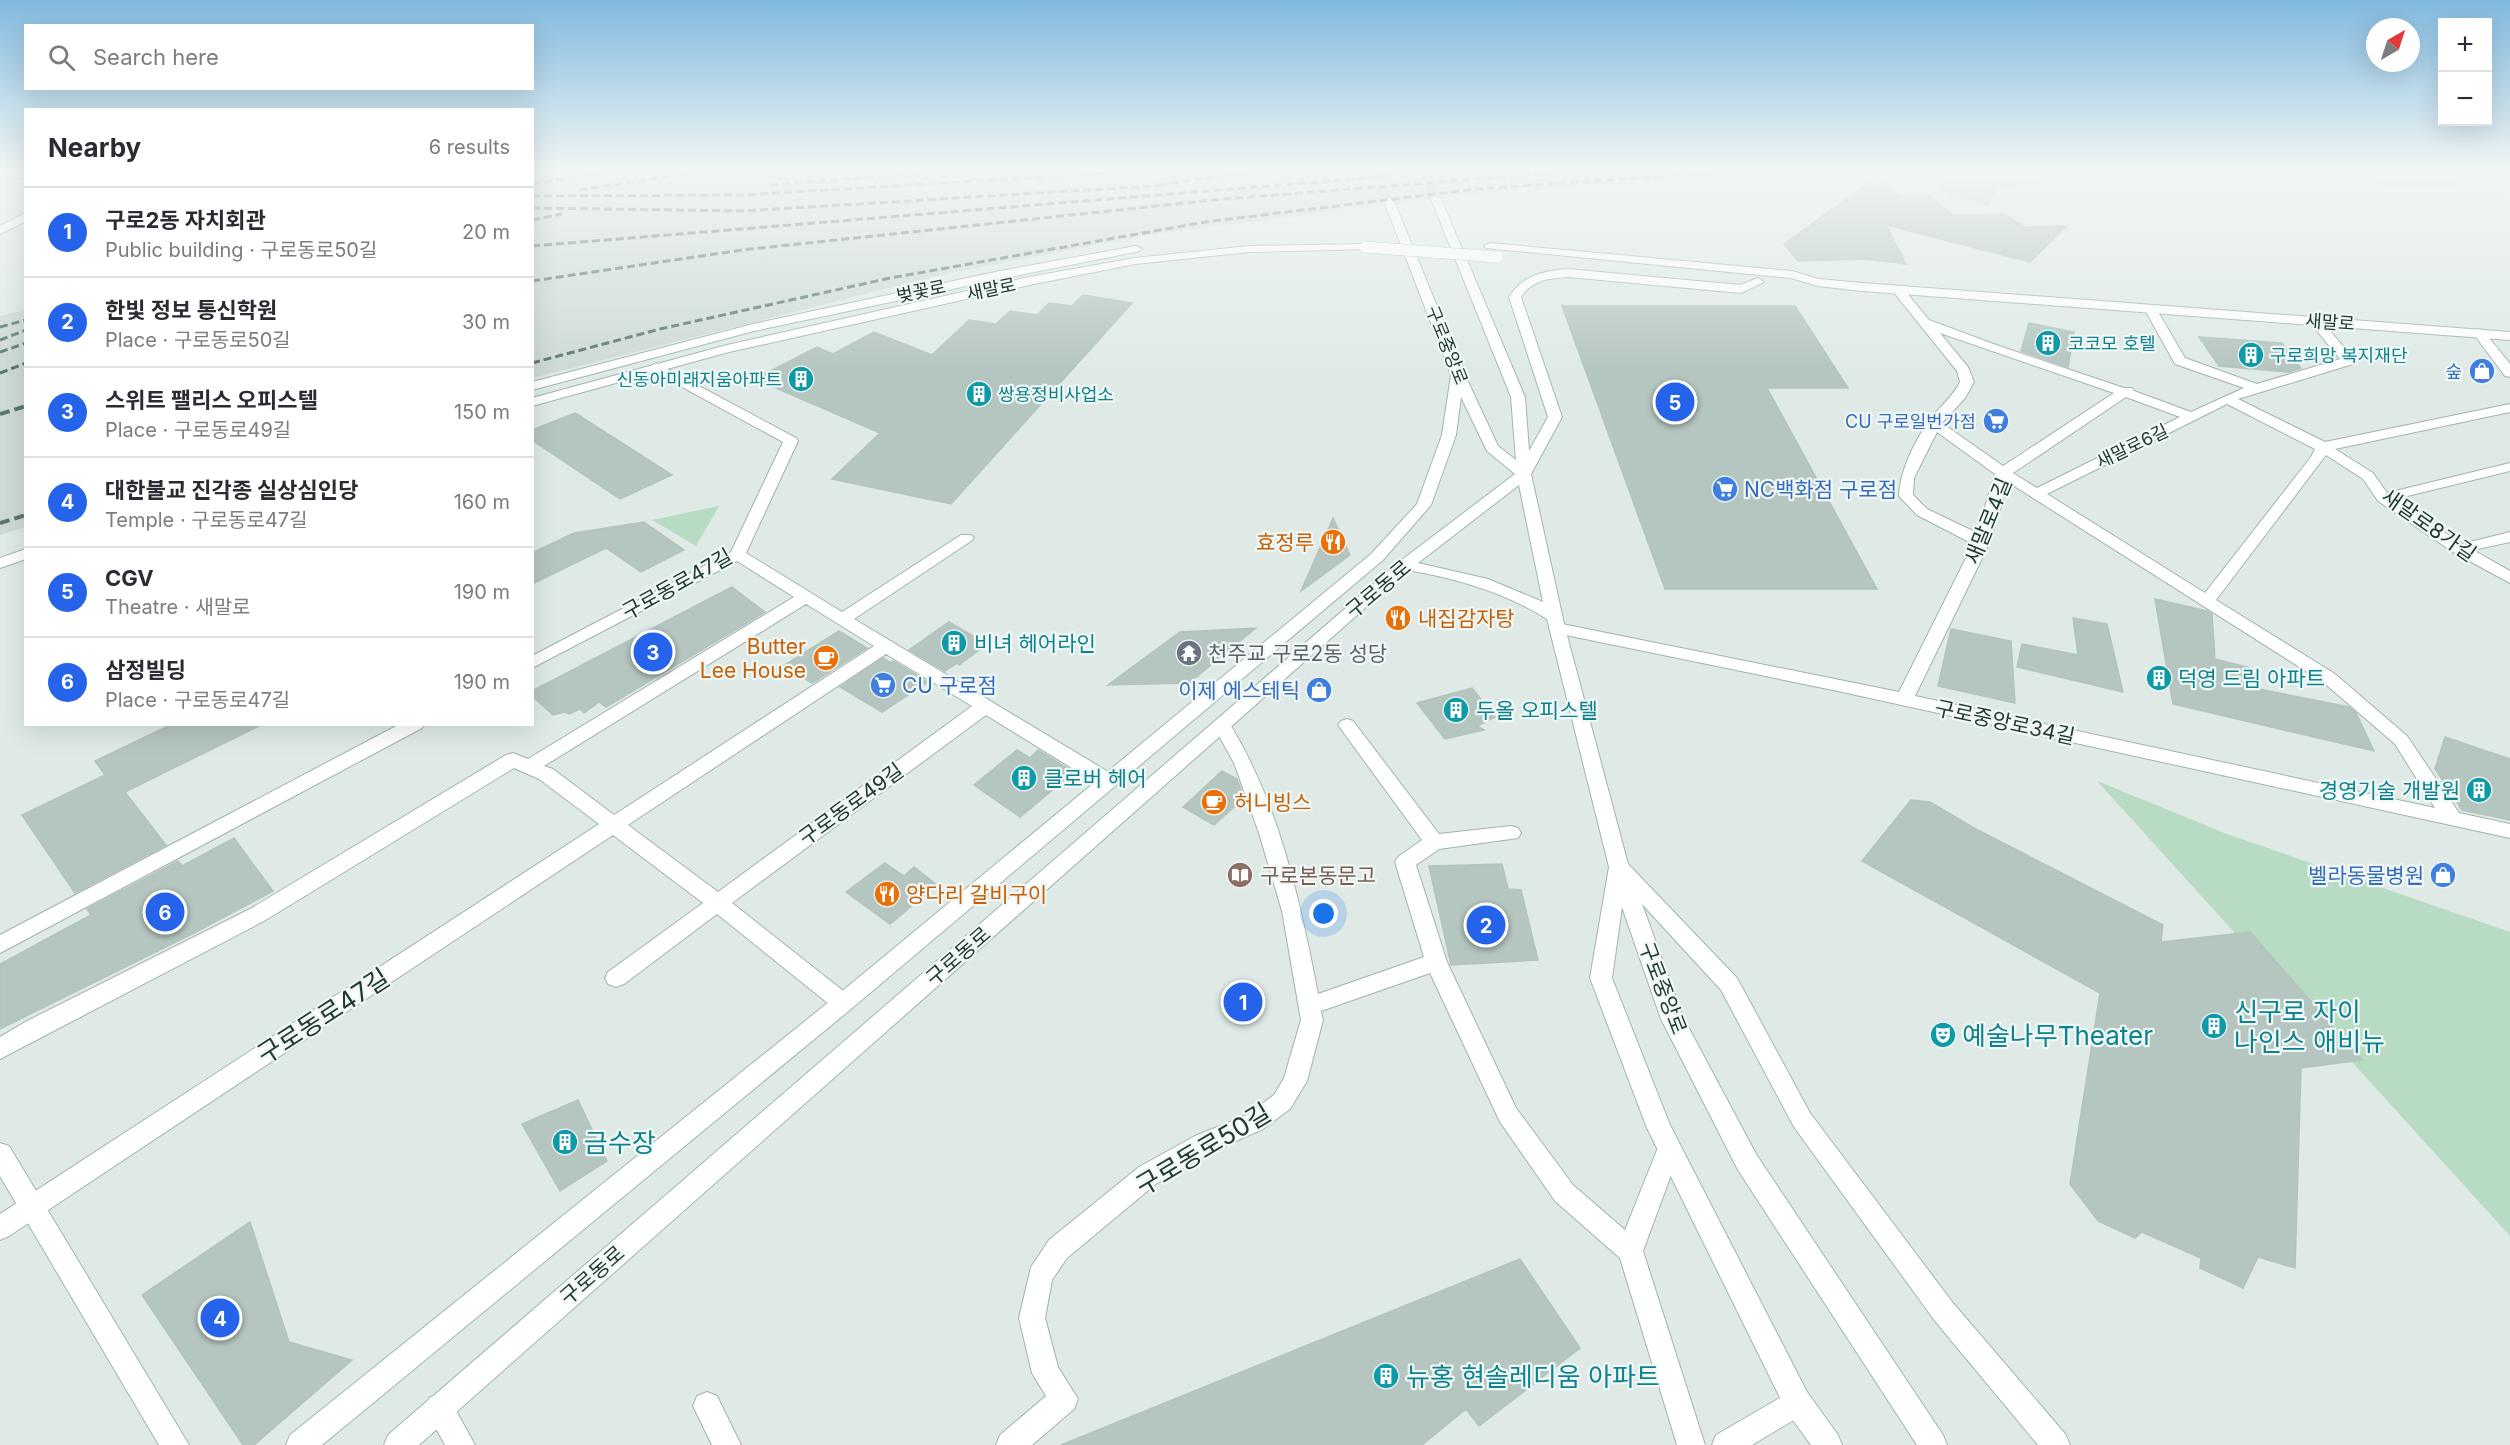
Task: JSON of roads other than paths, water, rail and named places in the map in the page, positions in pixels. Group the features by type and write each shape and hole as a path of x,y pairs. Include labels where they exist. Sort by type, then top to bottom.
{"street":[{"name":"구로중앙로","path":"1403,236 1458,375 1492,448 1524,474"},
{"name":"구로중앙로","path":"1451,236 1518,397 1524,474 1556,622 1618,865 1672,1019 1747,1162 1933,1445"},
{"name":"벚꽃로","path":"534,385 753,328 1105,254 1179,244 1270,239 1364,243 1425,241"},
{"name":"새말로","path":"1425,241 1792,275 1818,282 1898,290 2510,336"},
{"name":"새말로","path":"534,401 656,367 878,314 1135,261 1249,249 1364,243 1799,286 1818,282"},
{"path":"1524,474 1555,417 1515,297 1526,284 1547,275 1568,273 1741,289 1758,282"},
{"path":"1898,290 1963,370 1967,382 1934,424 1907,478 1906,496 1922,512 1982,542"},
{"path":"2150,308 2180,361 2257,388"},
{"name":"새말로6길","path":"2036,494 2228,399 2348,361 2315,321"},
{"path":"1924,323 2017,358 2127,391 2192,417"},
{"path":"2479,333 2510,373"},
{"name":"구로동로47길","path":"534,662 736,555 791,441 656,367"},
{"name":"구로동로","path":"300,1445 843,1004 1368,564 1424,505 1449,435 1458,375"},
{"name":"새말로4길","path":"1904,700 1982,542 2003,473 2127,391"},
{"name":"새말로8가길","path":"2228,399 2323,447 2368,476 2383,498 2459,549 2510,579"},
{"path":"2207,601 2318,458 2323,447 2510,408"},
{"path":"1934,424 2003,473 2329,678 2401,740 2452,818"},
{"path":"2383,498 2510,467"},
{"name":"구로동로","path":"398,1445 1405,565 1524,474"},
{"path":"1396,537 1427,549"},
{"path":"2459,549 2510,537"},
{"path":"842,619 966,538"},
{"path":"0,563 24,555"},
{"path":"736,555 1108,782"},
{"name":"구로중앙로34길","path":"1405,565 1456,575 1510,592 1556,622 2510,831"},
{"path":"530,767 552,751 806,597"},
{"path":"615,826 886,646"},
{"name":"구로동로49길","path":"716,903 985,706"},
{"name":"구로동로50길","path":"1010,1445 1064,1399 1046,1373 1032,1318 1040,1276 1058,1249 1148,1175 1203,1144 1255,1122 1282,1102 1295,1081 1312,1020 1292,911 1273,844 1243,764 1222,725"},
{"path":"1347,725 1434,842"},
{"path":"0,945 412,726"},
{"path":"0,1049 35,1028 257,915 513,760 546,774 716,903 843,1004"},
{"name":"구로동로47길","path":"0,1228 615,826"},
{"path":"1511,833 1434,842 1405,862 1436,962 1508,1115 1564,1193 1630,1251 1691,1445"},
{"path":"1618,865 1601,978 1659,1128 1797,1402 1828,1445"},
{"path":"1618,865 1729,984 1802,1120 1944,1312 2056,1445"},
{"path":"616,978 716,903"},
{"path":"1309,1006 1436,962"},
{"path":"1630,1251 1669,1148"},
{"path":"0,1154 175,1445"},
{"path":"1726,1445 1797,1402"},
{"path":"707,1406 727,1445"},
{"path":"439,1408 461,1445"}],"railway":[{"path":"534,246 649,236"},
{"path":"534,281 742,250 870,236"},
{"path":"534,362 660,329 890,278 1124,236"},
{"path":"0,327 24,321"},
{"path":"0,340 24,331"},
{"path":"0,352 24,344"},
{"path":"0,373 24,364"},
{"path":"0,414 24,407"},
{"path":"0,523 24,516"}],"place":[{"name":"코코모 호텔","path":"2048,343"},
{"name":"구로희망 복지재단","path":"2251,355"},
{"name":"숲","path":"2482,371"},
{"name":"신동아미래지움아파트","path":"801,379"},
{"name":"쌍용정비사업소","path":"979,394"},
{"name":"CGV","path":"1675,402"},
{"name":"CU 구로일번가점","path":"1996,421"},
{"name":"NC백화점 구로점","path":"1725,489"},
{"name":"효정루","path":"1333,542"},
{"name":"내집감자탕","path":"1398,618"},
{"name":"비녀 헤어라인","path":"954,643"},
{"name":"스위트 팰리스 오피스텔","path":"653,652"},
{"name":"천주교 구로2동 성당","path":"1189,653"},
{"name":"Butter Lee House","path":"826,658"},
{"name":"덕영 드림 아파트","path":"2159,678"},
{"name":"CU 구로점","path":"883,685"},
{"name":"이제 에스테틱","path":"1319,690"},
{"name":"두올 오피스텔","path":"1456,710"},
{"name":"클로버 헤어","path":"1024,778"},
{"name":"경영기술 개발원","path":"2479,790"},
{"name":"허니빙스","path":"1214,802"},
{"name":"구로본동문고","path":"1240,875"},
{"name":"벨라동물병원","path":"2443,875"},
{"name":"양다리 갈비구이","path":"887,894"},
{"name":"삼정빌딩","path":"165,912"},
{"name":"한빛 정보 통신학원","path":"1486,925"},
{"name":"구로2동 자치회관","path":"1243,1002"},
{"name":"신구로 자이 나인스 애비뉴","path":"2214,1026"},
{"name":"예술나무Theater","path":"1943,1035"},
{"name":"금수장","path":"565,1142"},
{"name":"대한불교 진각종 실상심인당","path":"220,1318"},
{"name":"뉴홍 현솔레디움 아파트","path":"1386,1376"}]}
